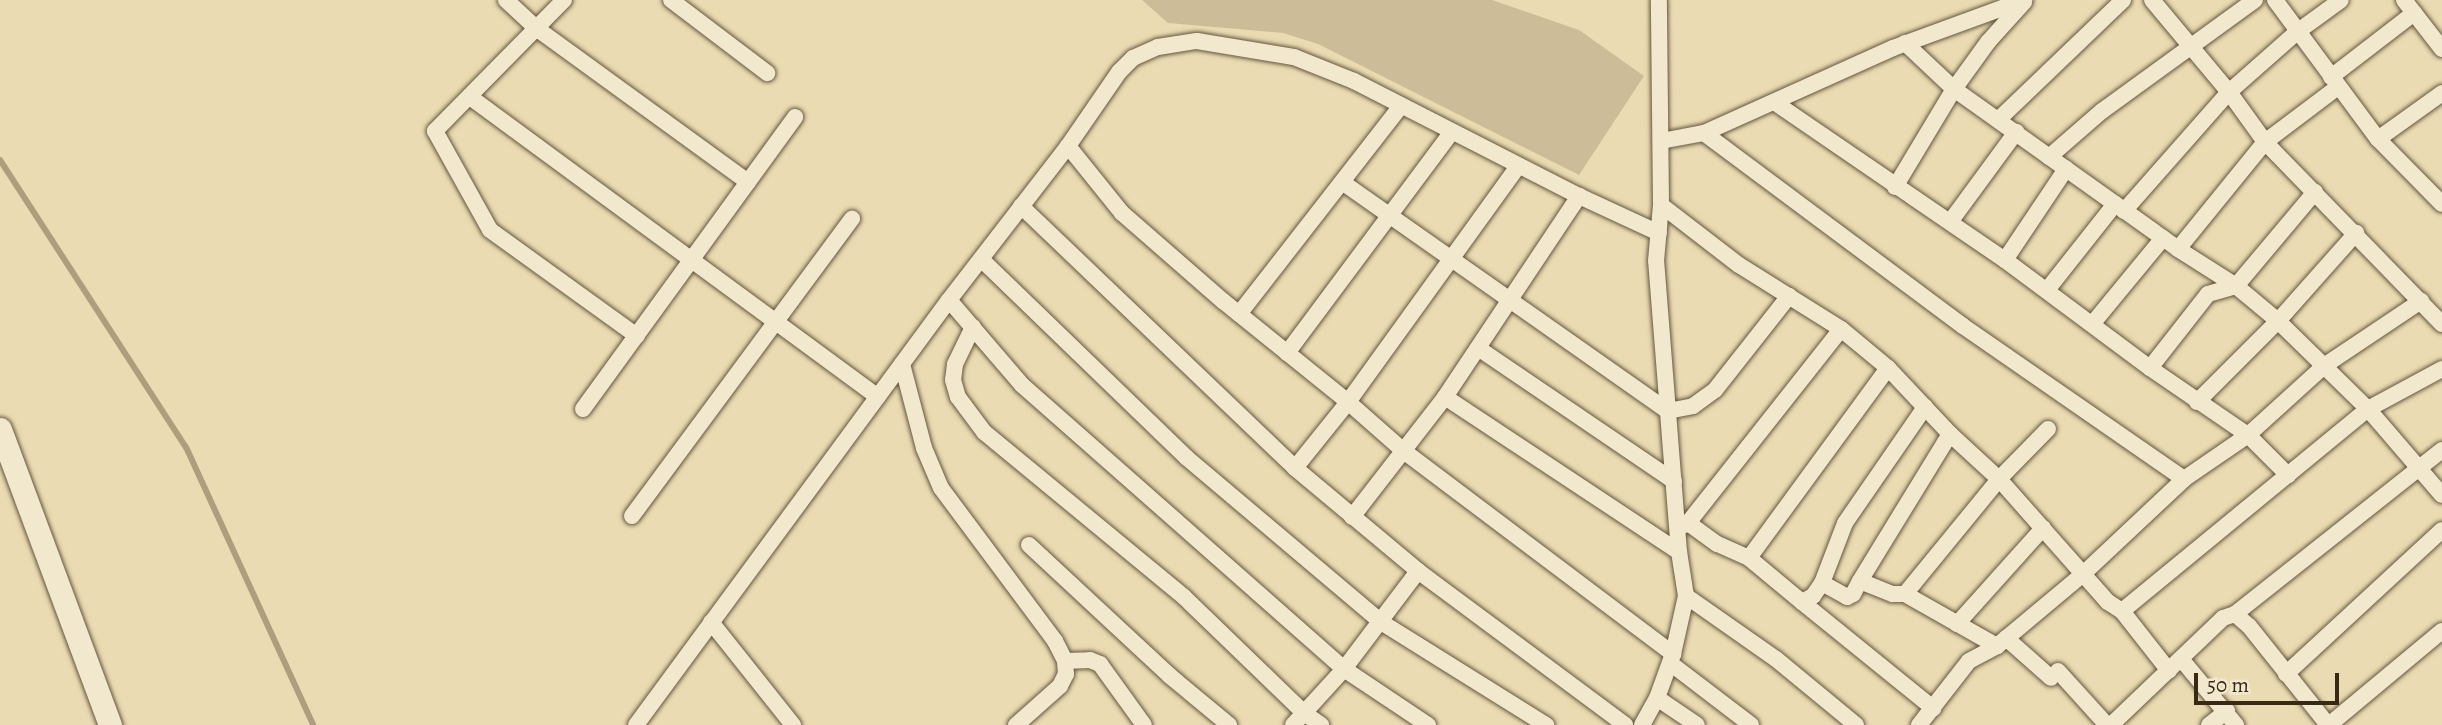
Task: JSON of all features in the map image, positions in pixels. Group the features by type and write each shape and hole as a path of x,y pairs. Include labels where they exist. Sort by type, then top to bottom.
{"street":[{"path":"506,0 536,28 748,182"},
{"path":"564,0 435,131 490,230 636,336"},
{"path":"671,0 768,73"},
{"path":"1642,725 1657,698 1672,658 1686,596 1679,552 1683,526 1674,481 1656,261 1661,205 1657,19 1659,0"},
{"path":"1661,141 1704,133 1905,43 2025,0"},
{"path":"1895,187 1954,89 1988,42 2025,0"},
{"path":"1999,120 2123,0"},
{"path":"2152,0 2229,92 2265,142 2442,324"},
{"path":"2049,157 2102,111 2255,0"},
{"path":"2275,0 2378,139 2442,204"},
{"path":"2047,290 2119,207 2229,92 2297,32 2341,0"},
{"path":"2178,249 2265,142 2334,82 2408,4 2442,48"},
{"path":"636,725 949,300 1068,146 1119,72 1133,58 1158,47 1197,41 1294,57 1354,81 1578,197 1659,233"},
{"path":"1905,43 1954,89 2178,249 2236,286 2278,321 2368,409 2442,495"},
{"path":"2378,139 2442,93"},
{"path":"470,97 878,397"},
{"path":"1774,102 2005,260 2150,368 2248,435 2288,475"},
{"path":"1239,314 1401,106"},
{"path":"583,410 795,117"},
{"path":"1287,354 1452,132"},
{"path":"1950,222 2016,132"},
{"path":"1704,133 1963,326 2184,479"},
{"path":"1068,146 1122,213 1239,314 1405,452 1672,658 1751,725"},
{"path":"1295,468 1348,402 1518,166"},
{"path":"2005,260 2066,169"},
{"path":"1342,182 1668,411 1693,406 1715,390 1789,296"},
{"path":"2150,368 2208,294 2236,286 2315,192"},
{"path":"1352,517 1446,397 1578,197"},
{"path":"1661,205 1739,265 1841,330 1888,368 1950,434 1999,479 2108,602 2122,611 2232,718"},
{"path":"1021,206 1295,468 1352,517 1418,571 1625,725"},
{"path":"632,516 852,219"},
{"path":"2197,401 2278,321 2356,233"},
{"path":"2093,323 2163,238"},
{"path":"981,260 1187,458 1381,622 1546,725"},
{"path":"949,300 1022,385 1344,669 1428,725"},
{"path":"1919,725 1969,661 2002,642 2083,574 2184,479 2248,435 2324,366 2421,301"},
{"path":"973,327 955,364 953,380 958,397 984,432 1184,597 1299,719 1321,725"},
{"path":"1683,526 1841,330"},
{"path":"1478,348 1674,481"},
{"path":"902,364 924,448 941,488 1055,641 1065,661 1066,674 1060,686 1024,722"},
{"path":"1749,558 1888,368"},
{"path":"2122,611 2368,409 2442,369"},
{"path":"1446,397 1679,552"},
{"path":"1802,602 1813,596 1822,583 1845,523 1925,407"},
{"path":"0,429 110,725"},
{"path":"1905,594 1999,479 2048,429"},
{"path":"1822,583 1847,597 1853,594 1950,434"},
{"path":"1860,581 1893,594 1905,594 1957,624 2002,642 2054,674 2109,725 2176,666 2223,618 2235,614 2442,450"},
{"path":"1683,526 1749,558 1933,708"},
{"path":"1957,624 2043,528"},
{"path":"2286,674 2442,530"},
{"path":"1029,545 1170,676 1229,725"},
{"path":"1299,719 1344,669 1418,571"},
{"path":"1686,596 1776,659 1856,725"},
{"path":"2235,614 2249,626 2329,725 2442,631"},
{"path":"711,622 793,725"},
{"path":"1065,661 1090,660 1100,664 1144,725"},
{"path":"1657,698 1697,725"},
{"path":"2209,725 2232,718"}],"shaded area":[{"path":"1142,0 1492,0 1579,30 1644,76 1579,175 1318,44 1283,33 1168,23"}],"waterway":[{"path":"0,160 186,447 313,725"}]}
